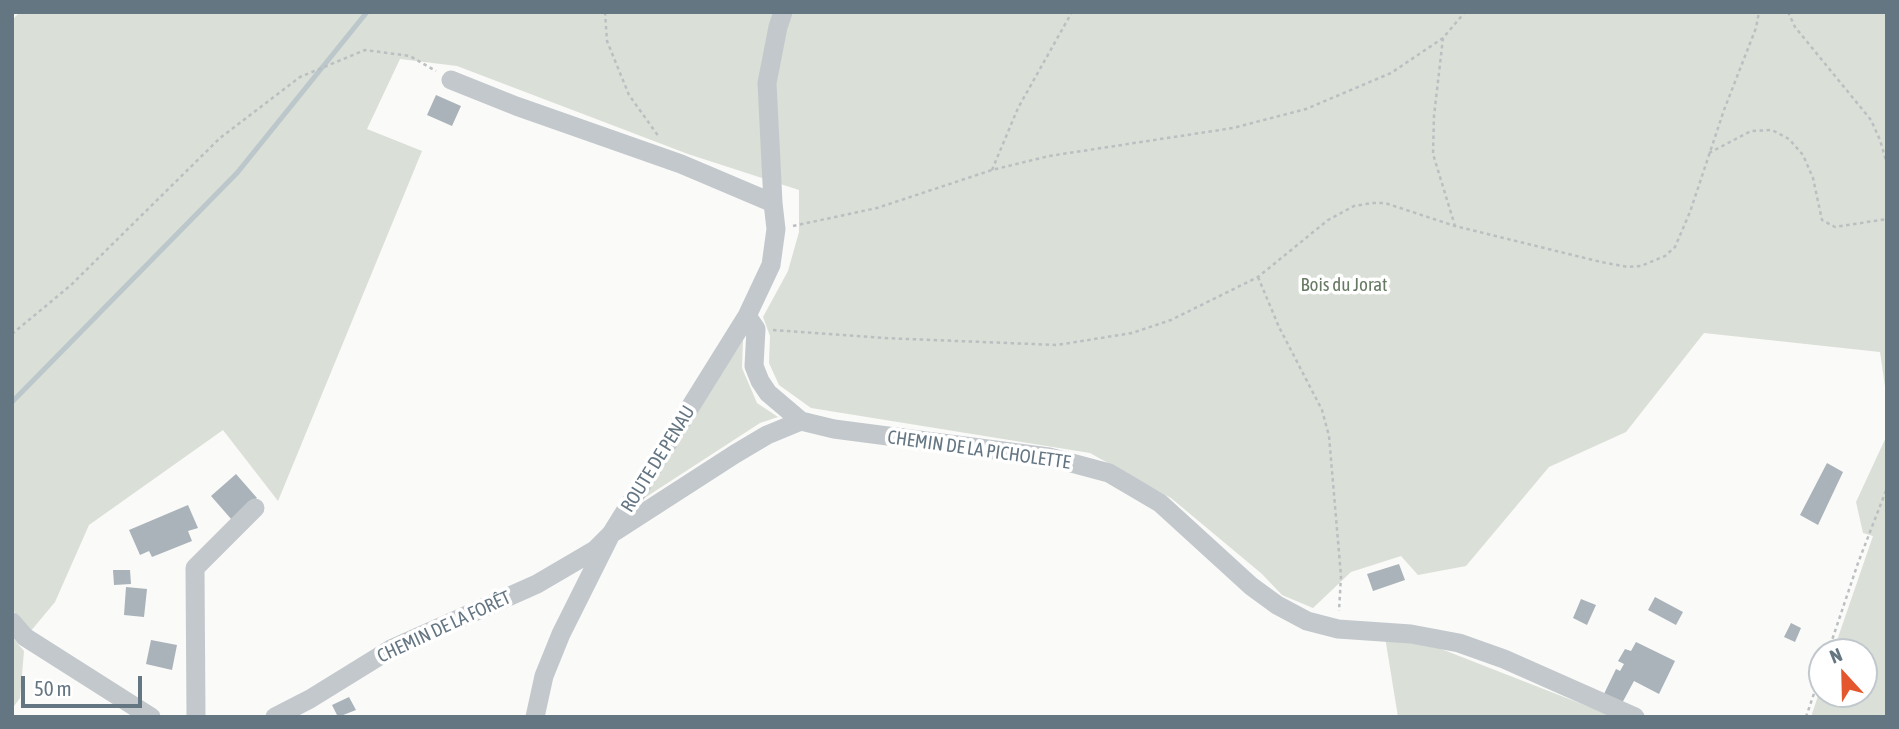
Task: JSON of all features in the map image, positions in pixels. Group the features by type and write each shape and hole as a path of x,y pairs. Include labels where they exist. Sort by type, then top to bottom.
{"street":[{"name":"ROUTE DE PENAU","path":"535,717 544,677 561,634 611,534 751,322 771,265 776,229 767,83 783,12"},
{"path":"452,80 516,106 681,164 773,202"},
{"path":"611,534 735,454 767,435 801,421 768,393 760,381 754,366 751,322"},
{"name":"CHEMIN DE LA PICHOLETTE","path":"801,421 834,429 1049,457 1109,473 1160,503 1251,586 1277,605 1307,621 1338,629 1410,634 1459,643 1504,659 1635,717"},
{"path":"197,717 195,568 255,508"},
{"name":"CHEMIN DE LA FORÊT","path":"275,717 310,699 391,649 537,584 595,550 611,534"},
{"path":"12,622 26,638 151,717"}],"path":[{"path":"605,12 607,41 629,95 681,164"},
{"path":"992,170 1018,108 1072,12"},
{"path":"776,229 877,208 992,170 1049,156 1233,128 1306,109 1391,73 1443,38 1465,12"},
{"path":"751,322 895,338 1057,345 1132,333 1171,320 1258,277 1328,220 1354,206 1372,203 1385,204 1455,226 1521,240 1601,262 1628,267 1642,266 1665,256 1675,247 1690,212 1759,12"},
{"path":"1788,12 1795,27 1871,120 1887,164"},
{"path":"1443,38 1434,116 1433,154 1455,226"},
{"path":"12,334 71,285 220,138 306,74 365,50 410,56 452,80"},
{"path":"1709,153 1751,131 1772,130 1789,139 1803,155 1813,178 1822,220 1835,227 1887,219"},
{"path":"1258,277 1279,327 1322,410 1329,436 1341,576 1338,629"},
{"path":"1833,638 1857,563 1887,488"}],"green space":[{"name":"Bois du Jorat","path":"20,12 1887,12 1887,400 1880,352 1704,333 1626,432 1549,467 1466,566 1418,575 1401,556 1351,572 1313,608 1282,595 1262,574 1171,498 1090,453 811,408 779,385 769,363 770,336 763,317 788,271 799,232 799,190 688,154 457,66 400,59 367,129 422,151 278,501 223,430 89,525 55,602 30,632 12,609 12,20"},
{"path":"743,340 742,368 757,403 778,417 760,423 643,499"},
{"path":"1887,435 1887,717 1811,717 1814,708 1878,708 1878,638 1838,638 1873,536 1863,533 1856,502"},
{"path":"1408,636 1615,717 1398,717 1385,637"},
{"path":"12,637 24,651 20,698 12,709"}],"building":[{"path":"436,95 461,106 452,126 427,115"},
{"path":"1827,463 1843,472 1818,525 1800,515"},
{"path":"236,474 257,498 232,520 211,496"},
{"path":"188,505 198,528 188,531 192,541 152,557 149,551 140,555 129,530"},
{"path":"1399,564 1405,580 1373,591 1367,574"},
{"path":"113,570 130,570 131,584 114,585"},
{"path":"126,587 147,589 144,617 124,615"},
{"path":"1655,597 1683,612 1676,625 1648,610"},
{"path":"1581,599 1596,605 1587,625 1573,618"},
{"path":"1791,623 1801,628 1795,642 1784,637"},
{"path":"151,640 177,645 172,670 146,664"},
{"path":"1636,642 1675,661 1659,694 1634,681 1621,705 1603,696 1616,669 1620,671 1624,664 1618,661 1625,649 1631,651"},
{"path":"349,697 356,710 338,717 332,705"}],"waterway":[{"path":"12,402 237,173 367,12"}]}
